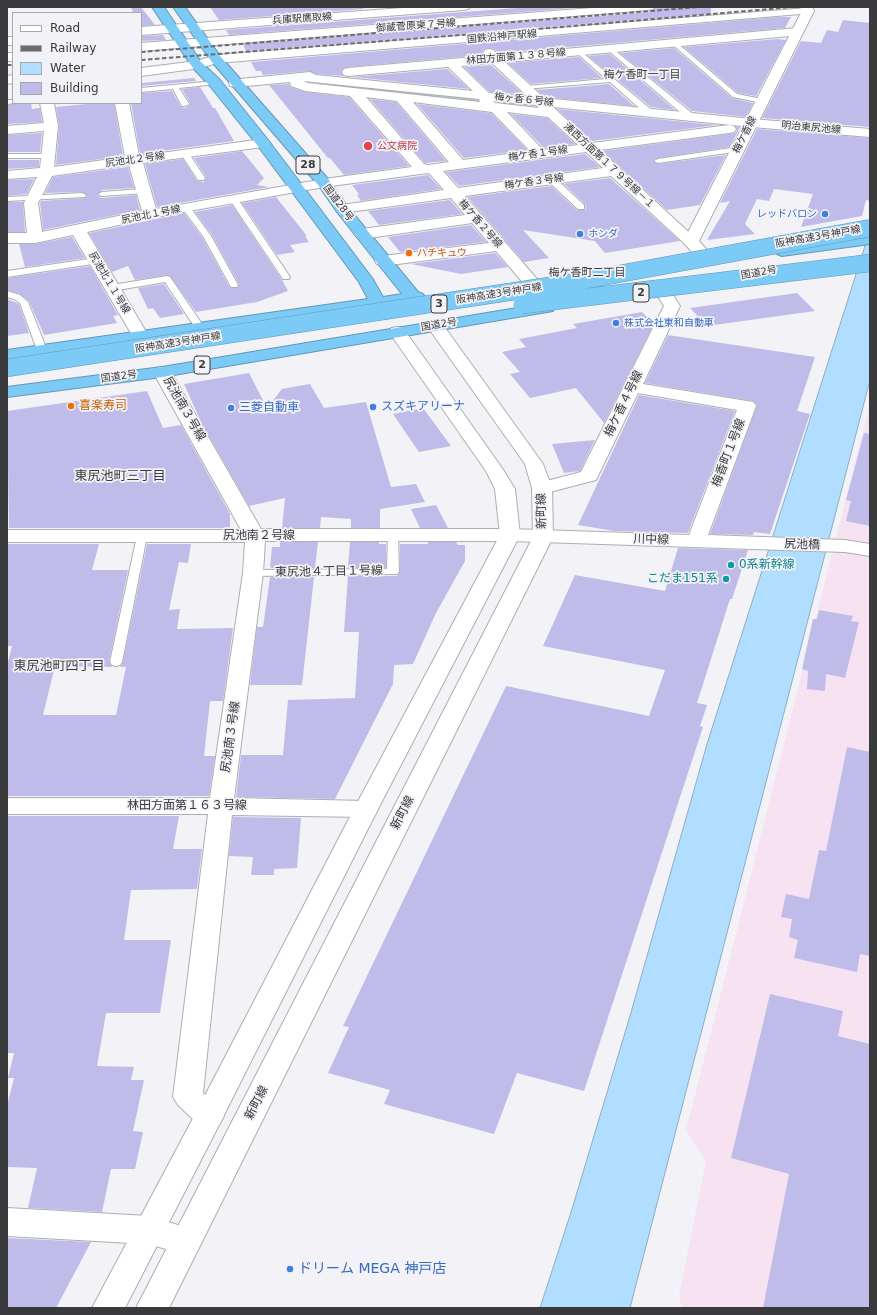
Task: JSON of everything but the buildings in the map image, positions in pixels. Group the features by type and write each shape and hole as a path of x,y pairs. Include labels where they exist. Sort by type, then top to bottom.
{"highway":[{"name":"28","path":"158,7 197,65 215,83 263,143 366,281 377,303 397,332"},
{"name":"国道28号","path":"179,7 203,42 235,83 324,183 342,209 383,261 415,298 435,326"},
{"name":"阪神高速3号神戸線","path":"7,368 575,282 870,228"},
{"name":"国道2号","path":"7,355 140,335 531,282 870,239"},
{"name":"国道2号","path":"7,392 162,372 870,255"},
{"name":"阪神高速3号神戸線","path":"7,379 438,316 870,263"}],"street":[{"name":"兵庫駅鷹取線","path":"142,32 393,10 464,7"},
{"name":"御蔵菅原東７号線","path":"142,47 649,7"},
{"path":"446,8 460,22"},
{"name":"梅ケ香線","path":"691,242 752,123 807,9"},
{"name":"国鉄沿神戸駅線","path":"142,72 197,65 216,59 475,39 807,9"},
{"name":"林田方面第１３８号線","path":"235,83 797,32"},
{"name":"湊西方面第１７９号線－１","path":"475,39 542,101 552,113 588,147 691,242"},
{"path":"451,63 483,93 483,96 492,107 497,109 540,154"},
{"path":"426,66 434,78 449,92"},
{"path":"297,77 296,83 305,87 552,113"},
{"name":"梅ヶ香６号線","path":"297,77 752,123"},
{"name":"梅ケ香２号線","path":"355,93 419,167 435,171 474,218 531,282"},
{"path":"402,98 459,165"},
{"path":"7,249 35,238 31,203 47,172 51,126 47,104"},
{"path":"122,104 132,158 134,160 150,214"},
{"name":"梅ケ香１号線","path":"296,189 324,183 732,129 752,123"},
{"name":"明治東尻池線","path":"752,123 870,133"},
{"path":"7,130 51,126"},
{"name":"尻池北２号線","path":"7,175 47,172 263,143"},
{"name":"梅ケ香３号線","path":"342,209 614,171"},
{"name":"尻池北１号線","path":"7,238 35,238 150,214 296,189"},
{"path":"362,234 474,218"},
{"name":"尻池北１１号線","path":"78,230 140,335"},
{"path":"691,242 707,259"},
{"path":"383,261 499,246"},
{"name":"梅ケ香４号線","path":"542,488 589,476 672,306 662,290"},
{"name":"新町線","path":"152,1308 543,537 542,488 534,464 435,326"},
{"path":"108,1308 209,1116 366,809 510,535 505,489 495,471 397,332"},
{"name":"尻池南３号線","path":"162,372 255,536 253,573 222,806 188,1097 209,1116"},
{"name":"梅香町１号線","path":"632,387 747,406 696,542"},
{"name":"尻池南２号線","path":"7,536 510,535"},
{"name":"川中線","path":"510,535 759,544"},
{"name":"尻池橋","path":"759,544 845,546 870,550"},
{"name":"林田方面第１６３号線","path":"7,806 222,806 366,809"},
{"path":"7,1222 149,1230 186,1241"}],"lane":[{"path":"674,43 736,96 762,101"},
{"path":"610,49 691,117"},
{"path":"579,52 650,112"},
{"path":"527,88 612,80"},
{"path":"142,90 215,83"},
{"path":"175,87 185,104"},
{"path":"658,161 738,149"},
{"path":"185,154 202,178"},
{"path":"7,156 48,156"},
{"path":"552,180 581,207"},
{"path":"102,194 142,191"},
{"path":"7,199 82,195"},
{"path":"234,200 286,277"},
{"path":"186,208 207,236 234,285"},
{"path":"7,274 96,261"},
{"path":"112,288 167,279 199,327"},
{"path":"7,294 17,297 24,302 42,350"},
{"name":"東尻池４丁目１号線","path":"253,573 393,572 393,535"},
{"path":"116,662 142,536"}],"shaded area":[{"path":"870,407 870,1308 682,1308 679,1296 706,1161 686,1131"}],"green space":[{"path":"308,79 481,96 486,103 311,86 304,82"}],"water":[{"path":"870,230 870,380 630,1308 540,1308 572,1209 630,1016 707,744"}],"railway":[{"path":"142,52 700,7"},
{"path":"142,60 550,28 793,7"},
{"path":"7,65 12,65"}],"place":[{"name":"公文病院","path":"368,146"},
{"name":"レッドバロン","path":"825,214"},
{"name":"ホンダ","path":"580,234"},
{"name":"ハチキュウ","path":"409,253"},
{"name":"株式会社東和自動車","path":"616,323"},
{"name":"喜楽寿司","path":"71,406"},
{"name":"スズキアリーナ","path":"373,407"},
{"name":"三菱自動車","path":"231,408"},
{"name":"0系新幹線","path":"731,565"},
{"name":"こだま151系","path":"726,579"},
{"name":"ドリーム MEGA 神戸店","path":"290,1269"}],"district":[{"name":"梅ケ香町一丁目","path":"642,75"},
{"name":"梅ケ香町二丁目","path":"587,273"},
{"name":"東尻池町三丁目","path":"120,477"},
{"name":"東尻池町四丁目","path":"59,667"}]}
